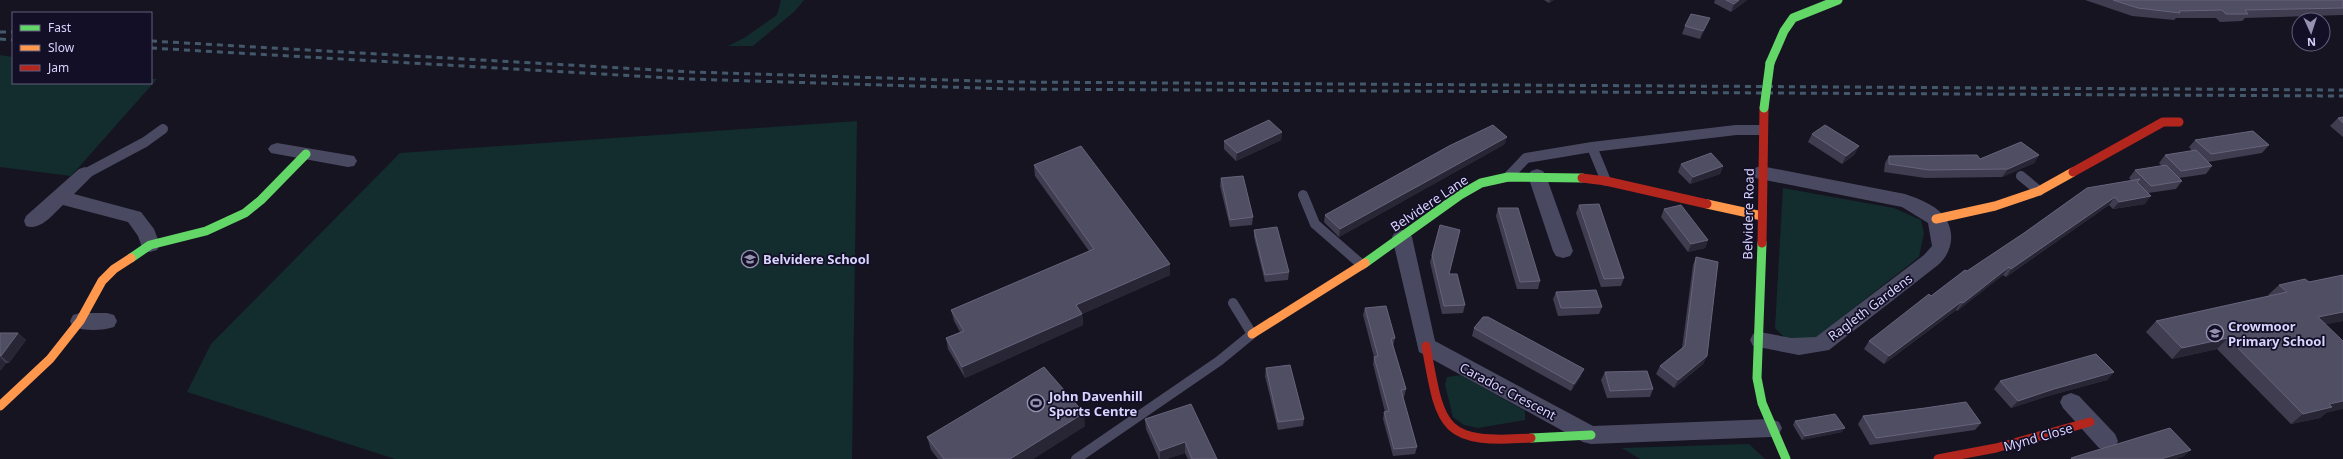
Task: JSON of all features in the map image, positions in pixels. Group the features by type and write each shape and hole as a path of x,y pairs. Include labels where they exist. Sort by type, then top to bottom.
{"street":[{"name":"Belvidere Road","path":"1786,459 1771,428 1762,403 1757,378 1760,340 1762,216 1761,173 1764,108 1770,63 1784,31 1793,18 1838,0"},
{"path":"1761,173 1905,201 1927,212 1936,219 1995,206 2039,191 2162,122 2179,122"},
{"path":"277,149 348,161"},
{"path":"0,406 50,359 80,321 102,281 130,256 150,245 206,231 245,213 306,154"},
{"path":"33,221 85,174"},
{"path":"1537,176 1563,251"},
{"name":"Belvidere Lane","path":"1252,334 1362,265 1460,195 1481,183 1508,177 1574,177 1606,181 1762,216"},
{"path":"60,197 134,217 147,234 150,245"},
{"name":"Ragleth Gardens","path":"1760,340 1785,346 1807,348 1822,344 1938,254 1942,246 1942,237 1936,219"},
{"name":"Caradoc Crescent","path":"1402,237 1439,411 1442,420 1458,434 1484,440 1771,428"},
{"path":"80,321 107,321"},
{"name":"Caradoc Crescent","path":"1426,346 1591,435"},
{"name":"Mynd Close","path":"2071,402 2107,441"},
{"name":"Mynd Close","path":"1938,459 1969,455 2012,445 2090,422"}],"lane":[{"path":"85,174 99,163 139,146 163,129"},
{"path":"1508,177 1526,158 1592,146 1736,130 1763,130"},
{"path":"1592,146 1606,181"},
{"path":"2021,176 2039,191"},
{"path":"1304,195 1315,224 1362,265"},
{"path":"1076,459 1219,361 1252,334 1233,303"}],"green space":[{"path":"781,0 804,0 795,11 753,46 728,46 744,38 777,15"},
{"path":"0,55 12,57 12,84 152,84 152,79 157,79 71,176 0,167"},
{"path":"857,121 852,459 395,459 187,392 211,344 400,153"},
{"path":"1783,188 1894,208 1921,220 1924,233 1919,257 1813,340 1787,340 1775,328"},
{"path":"1461,375 1525,411 1525,420 1478,428 1464,425 1453,417 1445,385 1447,377"},
{"path":"1749,444 1765,459 1640,459 1622,448"}],"building":[{"path":"1726,0 1739,0 1734,4"},
{"path":"2113,0 2343,0 2343,8 2245,10 2248,14 2226,14 2222,10 2179,11 2180,13 2138,8"},
{"path":"1691,14 1710,18 1703,31 1685,26"},
{"path":"2343,117 2343,123 2338,118"},
{"path":"1269,120 1282,132 1237,153 1224,141"},
{"path":"1493,125 1507,137 1340,229 1325,215 1449,146"},
{"path":"1825,125 1859,146 1846,156 1812,134"},
{"path":"2253,131 2269,145 2211,154 2195,140"},
{"path":"2021,142 2039,155 2008,169 1929,170 1889,164 1889,156 1977,155 1980,159"},
{"path":"1081,146 1170,264 1076,305 1082,314 962,367 946,338 964,331 951,310 1094,249 1034,165"},
{"path":"2196,150 2212,166 2181,171 2165,155"},
{"path":"1711,153 1723,166 1693,177 1681,164"},
{"path":"2166,165 2182,181 2151,186 2135,170"},
{"path":"1243,176 1253,217 1230,220 1221,178"},
{"path":"2140,179 2137,182 2151,196 2119,202 2115,197 2011,269 2009,267 1963,303 1961,302 1889,356 1869,341 1929,294 1931,296 1965,270 1967,271 2024,233 2087,188"},
{"path":"1599,204 1624,278 1604,279 1579,205"},
{"path":"1681,205 1708,240 1691,244 1664,209"},
{"path":"1498,208 1518,208 1540,281 1520,282"},
{"path":"1440,225 1460,230 1449,274 1457,274 1465,305 1444,306 1432,255"},
{"path":"1277,227 1289,272 1265,275 1254,230"},
{"path":"1696,257 1718,262 1707,356 1678,380 1660,366 1685,346"},
{"path":"2343,275 2343,312 2318,317 2343,341 2343,401 2329,404 2332,407 2303,414 2228,338 2182,348 2156,321 2287,292 2279,285 2305,279 2309,282"},
{"path":"1596,290 1602,307 1561,308 1556,292"},
{"path":"1386,306 1395,338 1391,339 1406,389 1401,390 1417,447 1394,449 1384,412 1389,411 1374,357 1378,356 1365,308"},
{"path":"1483,317 1488,317 1584,369 1574,384 1474,328"},
{"path":"0,333 18,333 1,356 0,355"},
{"path":"2096,354 2114,372 2018,401 2000,381"},
{"path":"1290,365 1304,419 1278,422 1266,368"},
{"name":"John Davenhill Sports Centre","path":"1044,367 1084,413 1010,459 944,459 927,437"},
{"path":"1647,371 1653,389 1610,391 1605,372"},
{"path":"1966,402 1981,423 1876,438 1863,416 1925,408"},
{"path":"1191,404 1217,459 1192,459 1185,442 1160,451 1145,419"},
{"path":"1835,414 1845,428 1805,436 1795,421"},
{"path":"2170,428 2191,450 2161,459 2071,458"}],"railway":[{"path":"0,32 12,32"},
{"path":"0,39 12,40"},
{"path":"152,41 691,72 1013,82 2343,90"},
{"path":"152,48 688,79 1012,89 2343,96"}],"traffic: fast":[{"path":"1770,63 1784,31 1793,18 1838,0"},
{"path":"1764,108 1770,63"},
{"path":"131,258 150,245 206,231 245,213 261,200 306,154"},
{"path":"1365,263 1460,195 1481,183 1508,177 1582,178"},
{"path":"1762,243 1760,340 1757,378 1762,403 1786,459"},
{"path":"1531,438 1591,435"}],"traffic: slow":[{"path":"1936,219 1995,206 2039,191 2073,172"},
{"path":"1707,204 1762,216"},
{"path":"0,406 50,359 80,321 102,281 114,269 131,258"},
{"path":"1252,334 1365,263"}],"traffic: jam":[{"path":"1762,243 1764,108"},
{"path":"2073,172 2163,122 2179,122"},
{"path":"1582,178 1606,181 1707,204"},
{"path":"1426,346 1434,393 1446,420 1455,430 1468,437 1485,440 1531,438"},
{"path":"1938,459 1996,448 2090,422"}],"place":[{"name":"Belvidere School","path":"750,259"},
{"name":"Crowmoor Primary School","path":"2215,333"},
{"name":"John Davenhill Sports Centre","path":"1036,403"}]}
